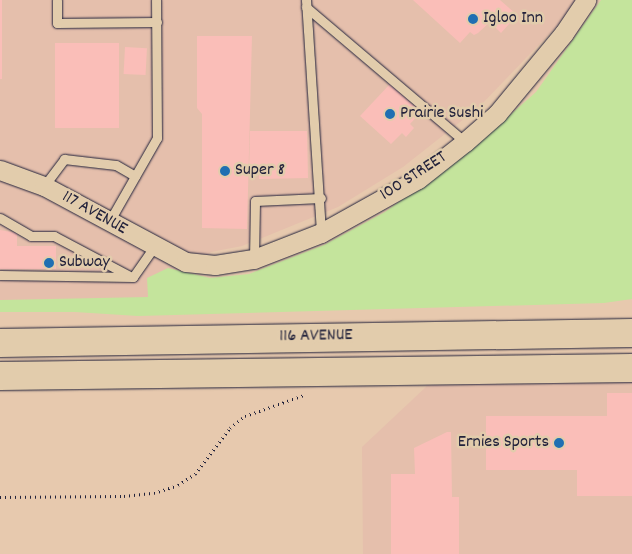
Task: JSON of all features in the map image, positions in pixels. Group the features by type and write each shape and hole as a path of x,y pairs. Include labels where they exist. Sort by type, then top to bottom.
{"main road":[{"path":"558,332 632,319"},
{"name":"116 AVENUE","path":"0,343 558,332 632,333"},
{"name":"116 AVENUE","path":"0,376 632,368"}],"street":[{"name":"100 STREET","path":"186,262 215,264 254,259 321,233 418,178 498,114 564,33 586,0"},
{"name":"117 AVENUE","path":"0,170 44,186 154,247 186,262"}],"lane":[{"path":"57,0 57,23 157,22"},
{"path":"108,222 157,138 156,0"},
{"path":"306,4 465,142"},
{"path":"306,4 321,198 321,233"},
{"path":"44,186 64,158 116,165 135,176"},
{"path":"254,259 255,201 321,198"},
{"path":"0,218 31,236 54,236 133,277"},
{"path":"133,277 154,247"},
{"path":"0,275 133,277"}],"path":[{"path":"0,497 124,496 154,493 178,485 195,474 230,428 245,416 313,393"}],"shaded area":[{"path":"0,0 582,0 479,107 403,167 338,207 242,246 211,252 158,298 0,307"},
{"path":"632,368 632,554 363,554 362,447 444,370"}],"green space":[{"path":"601,0 632,0 632,299 604,303 138,316 75,312 0,312 0,300 148,297 147,278 168,268 210,278 249,274 324,245 385,212 475,146 536,92"}],"building":[{"path":"0,0 2,0 2,79 0,79"},
{"name":"Igloo Inn","path":"413,0 500,0 517,15 501,33 490,22 474,35 470,32 460,43"},
{"name":"Super 8","path":"197,36 252,36 247,229 202,228 202,114 197,108"},
{"path":"55,43 119,43 119,128 55,128"},
{"path":"125,47 147,48 146,75 124,74"},
{"name":"Prairie Sushi","path":"390,84 421,112 410,124 414,128 406,137 402,133 391,144 360,116"},
{"path":"250,131 307,131 308,178 259,179 259,171 249,171"},
{"path":"0,230 17,233 17,246 56,246 56,269 0,269"},
{"name":"Ernies Sports","path":"607,393 632,393 632,496 577,496 577,470 486,470 486,416 607,416"},
{"path":"447,432 451,432 452,497 459,497 459,554 391,554 391,474 415,474 414,448"}],"place":[{"name":"Igloo Inn","path":"473,19"},
{"name":"Prairie Sushi","path":"390,114"},
{"name":"Super 8","path":"225,171"},
{"name":"Subway","path":"49,263"},
{"name":"Ernies Sports","path":"559,443"}]}
